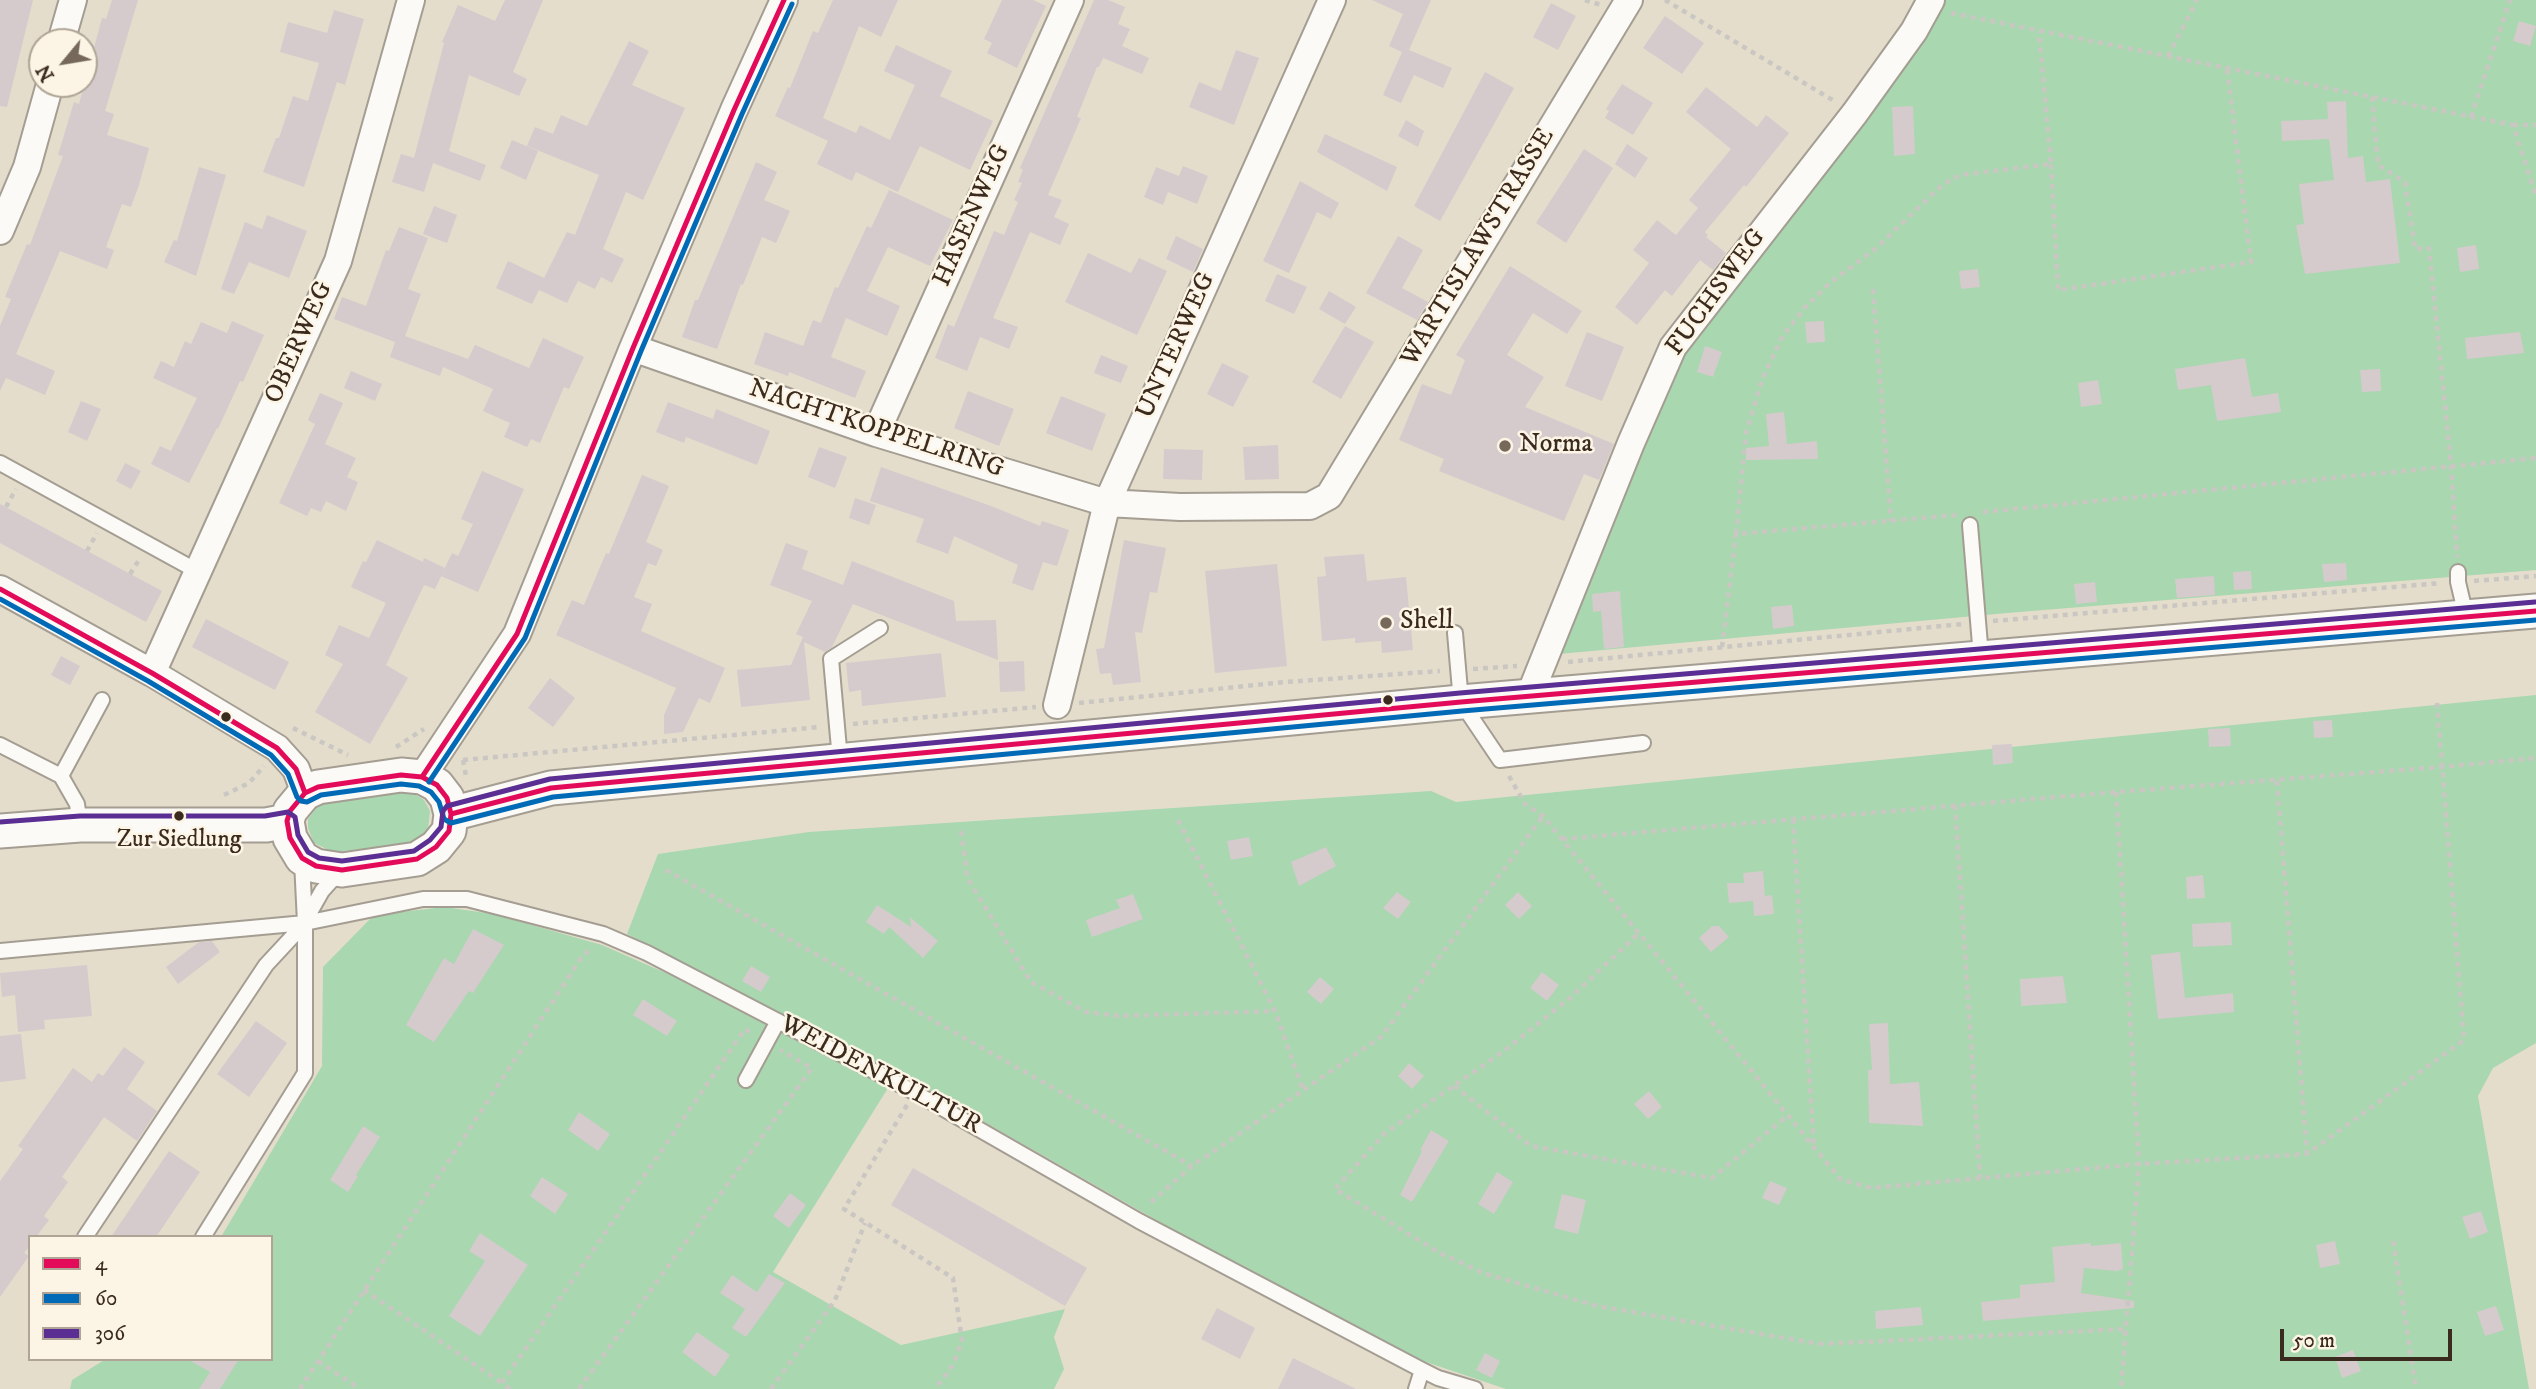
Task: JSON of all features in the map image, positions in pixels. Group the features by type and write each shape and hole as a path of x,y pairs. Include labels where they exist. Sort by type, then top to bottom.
{"street":[{"path":"65,28 73,0"},
{"name":"OBERWEG","path":"152,673 338,261 411,0"},
{"path":"422,777 517,634 633,348 784,0"},
{"name":"HASENWEG","path":"876,433 1070,0"},
{"name":"UNTERWEG","path":"1057,705 1107,503 1332,0"},
{"name":"WARTISLAWSTRASSE","path":"1329,496 1629,0"},
{"name":"FUCHSWEG","path":"1529,697 1631,443 1673,347 1854,113 1914,32 1929,4"},
{"path":"0,230 27,167 46,98"},
{"name":"NACHTKOPPELRING","path":"633,348 876,433 1107,503 1180,507 1311,506 1329,496"},
{"path":"0,589 152,673 277,748 296,769 305,793"},
{"path":"451,814 551,788 840,762 1460,686 1529,697 2536,611"},
{"path":"401,775 422,777 437,785 447,798 451,814 449,831 436,847 417,859 342,870 316,866 302,858 290,838 287,821 290,811 305,793 318,787 401,775"},
{"path":"0,831 80,825 266,825 287,821"}],"lane":[{"path":"0,463 197,571"},
{"path":"1968,518 1981,657"},
{"path":"2458,577 2466,616"},
{"path":"840,762 831,659 880,628"},
{"path":"1455,633 1460,686 1500,760 1643,743"},
{"path":"61,776 102,700"},
{"path":"0,745 61,776 78,804 80,825"},
{"path":"204,1235 304,1073 305,923 302,858"},
{"path":"86,1235 266,965 305,923 322,891 342,870"},
{"name":"WEIDENKULTUR","path":"0,951 305,923 423,899 467,899 603,934 647,953 914,1093 1139,1221 1422,1370 1439,1383 1475,1389"},
{"path":"746,1080 778,1021"},
{"path":"1416,1389 1422,1370"}],"path":[{"path":"1665,0 1854,113"},
{"path":"2168,57 2197,0"},
{"path":"2470,117 2510,0"},
{"path":"1929,4 2039,31 2168,57 2513,125 2536,125"},
{"path":"2039,31 2059,290 2251,262 2227,68"},
{"path":"2372,97 2378,165 2405,182 2414,249 2429,248 2451,466 2458,577"},
{"path":"2513,125 2536,196"},
{"path":"1722,647 1746,433 1762,380 1782,337 1805,307 1831,282 1874,250 1941,185 1960,175 2051,164"},
{"path":"1873,289 1891,521"},
{"path":"1736,534 1891,521 1968,518 2536,458"},
{"path":"389,750 424,728 444,741 463,760 1286,682 1460,686 1542,664 2458,577 2536,576"},
{"path":"1500,760 1525,804 1543,816 1786,1117 1840,1179 1871,1188 2139,1164 2307,1154 2464,1040 2437,703"},
{"path":"214,797 226,795 249,783 277,748 289,726 353,756"},
{"path":"1561,839 2536,758"},
{"path":"2277,781 2307,1154"},
{"path":"2116,792 2139,1164 2121,1389"},
{"path":"1955,805 1980,1178"},
{"path":"1151,1202 1192,1166 1381,1037 1543,816"},
{"path":"1793,819 1814,1149"},
{"path":"1178,820 1275,1011 1303,1090"},
{"path":"961,831 968,879 1031,982 1086,1012 1119,1016 1275,1011"},
{"path":"666,870 1192,1166"},
{"path":"300,1389 581,958 603,934"},
{"path":"1637,934 1571,997 1504,1051 1385,1133 1335,1189 1440,1253 1483,1273 1597,1306 1821,1344 2126,1329"},
{"path":"502,1383 745,1029 812,1068 579,1389"},
{"path":"1454,1086 1531,1146 1712,1178 1786,1117"},
{"path":"914,1093 844,1209 953,1278 961,1341 953,1365 935,1389"},
{"path":"771,1389 835,1300 865,1223"},
{"path":"2393,1241 2416,1389"},
{"path":"365,1290 510,1389"},
{"path":"318,1361 360,1389"}],"green space":[{"path":"1931,0 2536,0 2536,570 2007,613 1559,654 1673,347"},
{"path":"2536,695 2536,1043 2493,1068 2478,1096 2529,1389 1506,1389 1426,1362 1321,1311 921,1086 627,934 658,854 809,832 1431,791 1456,802"},
{"path":"402,792 413,793 424,800 430,811 428,830 419,840 410,844 333,852 314,843 308,828 308,819 323,803"},
{"path":"445,907 493,914 602,945 668,974 888,1088 773,1272 901,1345 1065,1309 1054,1337 1064,1369 1054,1389 70,1389 72,1380 103,1361 273,1361 273,1235 222,1235 322,1066 323,967 374,915"}],"building":[{"path":"0,0 33,0 7,107 0,106"},
{"path":"112,0 138,0 105,111 114,114 107,135 149,148 139,185 131,207 122,204 106,247 114,250 107,269 60,251 16,354 55,371 45,395 6,378 0,391 0,326 11,299 5,297 27,244 30,245 63,156 58,155 74,102 79,104 81,98 98,98 98,33 102,18 106,19"},
{"path":"505,0 543,0 513,72 527,79 519,96 469,75 449,151 486,165 480,181 433,163 424,192 392,182 401,154 414,158 444,43 442,42 458,5 495,21"},
{"path":"833,0 898,0 881,37 859,26 823,118 856,133 860,125 890,140 915,85 884,71 896,45 952,71 940,96 993,121 970,170 920,146 898,192 856,172 852,181 817,164 828,141 775,116 788,87 790,88 813,31 818,33"},
{"path":"1002,0 1033,0 1046,6 1017,68 987,53 992,43 984,39"},
{"path":"1094,0 1108,0 1125,7 1118,24 1130,29 1122,46 1149,58 1142,74 1103,58 1097,67 1077,117 1081,118 1048,195 1062,200 1054,217 1069,224 1060,245 1030,232 993,318 1018,327 1009,349 980,337 967,371 935,358 948,324 954,327 994,231 1004,235 1018,202 1014,200 1022,183 1018,182 1023,170 1020,168"},
{"path":"1372,0 1431,0 1409,50 1452,68 1443,88 1414,75 1401,103 1383,95 1402,52 1389,46 1403,14"},
{"path":"1551,3 1576,16 1558,50 1533,37"},
{"path":"334,10 364,19 345,85 337,82 304,187 263,172 276,138 279,138 293,96 308,101 319,63 280,52 288,22 327,33"},
{"path":"1665,16 1704,43 1682,74 1643,48"},
{"path":"2519,21 2536,26 2530,46 2513,41"},
{"path":"629,41 649,51 632,85 685,108 643,200 626,192 603,249 624,259 612,283 601,277 595,289 578,281 567,303 539,290 532,304 496,288 508,261 544,278 567,232 575,235 599,175 527,146 535,127 553,134 561,115 587,126"},
{"path":"1236,50 1259,58 1234,125 1189,107 1199,82 1221,91"},
{"path":"1485,72 1514,88 1440,221 1414,206"},
{"path":"1622,84 1653,103 1633,135 1605,118 1609,111 1606,109"},
{"path":"1706,87 1757,127 1766,115 1789,133 1746,187 1744,185 1705,232 1708,235 1706,237 1726,253 1713,270 1700,260 1672,296 1665,290 1637,325 1615,307 1649,263 1633,250 1657,220 1676,235 1698,208 1689,200 1731,149 1686,112"},
{"path":"2346,101 2348,158 2363,156 2366,182 2390,179 2400,263 2305,274 2296,225 2304,224 2299,184 2334,180 2329,139 2282,141 2281,121 2328,119 2327,102"},
{"path":"1913,106 1915,154 1894,156 1892,107"},
{"path":"1406,120 1424,131 1418,147 1398,136"},
{"path":"1325,134 1397,167 1387,191 1317,152"},
{"path":"512,140 538,151 526,180 500,168"},
{"path":"1627,144 1648,158 1635,178 1615,164"},
{"path":"1584,149 1613,168 1566,243 1536,223"},
{"path":"756,162 777,172 764,200 790,211 776,243 762,237 717,349 682,337 695,300 698,300"},
{"path":"1183,166 1208,176 1197,204 1168,192 1163,205 1144,197 1156,167 1179,176"},
{"path":"199,167 226,175 196,276 164,262 174,240 177,241"},
{"path":"1300,181 1339,203 1331,219 1317,212 1289,273 1263,261"},
{"path":"889,190 953,220 930,266 888,247 867,291 900,306 887,336 846,318 831,357 866,371 855,398 789,372 788,376 754,364 765,332 803,346 813,320 821,323 835,287 838,288 867,226 871,228"},
{"path":"434,206 457,215 447,243 423,234"},
{"path":"267,215 307,231 289,278 249,262 234,294 221,289 245,222 262,229"},
{"path":"399,227 428,238 408,289 421,294 405,336 468,359 475,345 529,368 543,338 584,357 569,389 564,387 540,443 531,439 527,447 504,437 510,423 483,411 493,389 443,367 440,376 390,357 395,342 334,319 342,297 366,306 386,250 389,251"},
{"path":"1176,236 1203,249 1193,272 1166,259"},
{"path":"1398,236 1423,250 1402,288 1428,302 1417,320 1366,293"},
{"path":"2476,245 2479,269 2460,272 2457,248"},
{"path":"1088,253 1131,273 1139,258 1167,271 1137,335 1065,302"},
{"path":"1510,266 1582,311 1567,334 1533,313 1507,355 1544,377 1525,407 1614,444 1599,480 1584,474 1564,521 1439,471 1444,459 1399,440 1422,384 1451,395 1465,360 1456,355"},
{"path":"1978,269 1980,287 1961,289 1959,271"},
{"path":"1277,274 1307,287 1294,314 1265,301"},
{"path":"1329,291 1356,307 1345,324 1319,309"},
{"path":"232,321 264,335 243,382 240,381 189,483 151,464 160,446 171,451 197,398 153,378 161,361 174,367 185,341 191,344 201,322 227,333"},
{"path":"1824,321 1825,342 1807,343 1805,322"},
{"path":"1345,326 1374,342 1341,399 1312,382"},
{"path":"1587,332 1624,347 1602,401 1565,386"},
{"path":"2520,332 2524,353 2467,359 2465,338"},
{"path":"1705,346 1722,352 1713,377 1697,372"},
{"path":"1101,355 1128,366 1121,383 1094,373"},
{"path":"2245,358 2252,397 2278,393 2281,412 2217,421 2211,385 2178,390 2175,369"},
{"path":"1222,363 1249,376 1233,407 1207,394"},
{"path":"2380,369 2381,391 2362,392 2360,370"},
{"path":"351,371 382,384 375,401 344,388"},
{"path":"2098,380 2102,404 2081,407 2078,383"},
{"path":"968,391 1014,409 999,446 954,428"},
{"path":"320,393 343,403 325,444 356,458 347,477 358,482 346,511 326,501 321,512 311,508 307,516 279,503 315,424 308,420"},
{"path":"1061,396 1106,414 1092,451 1046,433"},
{"path":"81,401 101,409 87,441 68,432"},
{"path":"668,402 713,419 716,409 770,431 757,465 686,437 684,443 656,432"},
{"path":"1784,412 1787,444 1817,441 1818,459 1746,460 1746,448 1769,446 1766,414"},
{"path":"1278,445 1279,479 1245,480 1243,447"},
{"path":"819,447 847,457 835,488 808,477"},
{"path":"1164,449 1203,450 1202,480 1163,479"},
{"path":"125,463 141,471 131,489 116,481"},
{"path":"881,467 1040,526 1042,521 1069,530 1057,566 1043,562 1033,591 1012,583 1018,565 954,536 948,554 916,542 924,519 870,501"},
{"path":"482,471 524,489 478,592 441,576 452,553 458,556 473,524 461,519"},
{"path":"642,475 669,486 646,542 663,550 656,566 648,563 634,597 652,604 641,631 725,668 710,703 699,698 683,732 664,734 664,715 676,688 556,635 572,600 584,605"},
{"path":"855,498 876,505 869,525 849,518"},
{"path":"0,504 162,591 146,622 0,543"},
{"path":"377,540 423,562 424,558 445,568 435,589 424,585 386,665 408,678 370,744 315,712 343,664 325,655 339,625 369,638 386,603 351,587"},
{"path":"1124,540 1166,548 1157,593 1150,592 1142,633 1135,632 1141,682 1113,685 1111,673 1100,674 1096,649 1104,648"},
{"path":"786,543 808,551 802,569 843,585 852,561 954,601 956,621 996,620 998,660 853,604 832,647 825,652 804,642 810,700 741,707 737,670 791,665 803,637 796,634 812,601 770,585"},
{"path":"1364,554 1367,581 1406,577 1413,650 1382,653 1381,641 1355,643 1355,638 1322,641 1317,577 1326,576 1324,557"},
{"path":"2346,563 2347,580 2324,582 2322,564"},
{"path":"1277,564 1287,666 1215,673 1205,571"},
{"path":"2251,571 2252,589 2234,590 2233,572"},
{"path":"2214,576 2215,595 2177,598 2175,579"},
{"path":"2095,582 2097,602 2076,604 2074,584"},
{"path":"1620,591 1624,647 1604,649 1601,611 1593,612 1592,594"},
{"path":"1792,605 1794,626 1773,629 1771,607"},
{"path":"206,619 289,662 275,690 192,647"},
{"path":"941,653 946,697 862,706 861,690 849,692 846,663"},
{"path":"61,656 80,666 70,685 51,675"},
{"path":"1024,661 1025,691 1000,692 999,662"},
{"path":"550,678 575,698 553,727 528,708"},
{"path":"2332,720 2333,737 2314,738 2313,721"},
{"path":"2230,728 2231,746 2209,747 2208,729"},
{"path":"2012,744 2013,763 1993,765 1992,745"},
{"path":"1249,837 1253,856 1231,860 1227,841"},
{"path":"1326,847 1336,866 1299,886 1291,862"},
{"path":"1763,871 1765,896 1772,895 1774,914 1754,916 1753,901 1729,903 1727,883 1744,883 1743,873"},
{"path":"2203,875 2205,898 2187,899 2186,877"},
{"path":"1397,892 1411,902 1398,919 1383,908"},
{"path":"1518,892 1532,906 1519,919 1505,905"},
{"path":"1133,894 1143,919 1092,937 1086,920 1120,908 1116,900"},
{"path":"877,905 911,927 910,917 938,941 923,958 889,927 884,934 866,922"},
{"path":"2231,922 2232,945 2193,947 2192,924"},
{"path":"1712,926 1719,926 1729,937 1711,952 1699,938"},
{"path":"473,929 504,945 473,993 469,991 434,1042 406,1025 444,958 454,964"},
{"path":"212,941 220,952 178,984 166,967 199,942"},
{"path":"2180,952 2185,998 2233,993 2234,1012 2158,1019 2151,955"},
{"path":"87,965 92,1016 44,1020 45,1029 18,1032 15,995 2,997 0,973"},
{"path":"751,966 770,977 761,992 742,981"},
{"path":"1542,972 1559,985 1547,1001 1530,988"},
{"path":"2063,976 2067,1003 2021,1006 2020,979"},
{"path":"1320,977 1334,989 1321,1004 1307,992"},
{"path":"643,999 677,1021 667,1036 633,1015"},
{"path":"256,1021 287,1043 249,1097 217,1074"},
{"path":"1888,1023 1890,1084 1919,1082 1923,1126 1869,1123 1868,1070 1872,1070 1869,1024"},
{"path":"21,1034 26,1079 0,1082 0,1036"},
{"path":"124,1047 145,1062 127,1089 157,1111 137,1141 104,1117 62,1177 68,1182 44,1216 49,1220 38,1235 28,1235 28,1248 24,1253 28,1257 0,1297 0,1181 23,1149 18,1146 73,1068 92,1082 98,1073 103,1076"},
{"path":"1409,1063 1424,1076 1412,1089 1398,1076"},
{"path":"1649,1091 1662,1107 1648,1119 1634,1104"},
{"path":"579,1112 610,1134 598,1151 568,1130"},
{"path":"363,1126 380,1137 348,1192 330,1180"},
{"path":"1431,1130 1449,1141 1412,1202 1400,1195"},
{"path":"169,1151 200,1172 157,1235 112,1235"},
{"path":"913,1168 1087,1268 1065,1306 891,1205"},
{"path":"1497,1172 1513,1182 1494,1214 1478,1204"},
{"path":"542,1177 568,1194 555,1214 530,1196"},
{"path":"1770,1181 1787,1188 1779,1205 1762,1198"},
{"path":"790,1193 806,1205 789,1228 773,1216"},
{"path":"1562,1194 1586,1200 1578,1234 1554,1228"},
{"path":"2481,1211 2488,1232 2470,1239 2462,1217"},
{"path":"480,1233 528,1265 480,1336 449,1316 485,1261 469,1251"},
{"path":"2335,1241 2340,1264 2320,1268 2316,1245"},
{"path":"2091,1243 2091,1246 2121,1243 2123,1269 2117,1271 2084,1268 2081,1293 2134,1301 2134,1308 1983,1321 1981,1302 2020,1298 2020,1285 2055,1282 2052,1247"},
{"path":"769,1274 785,1283 746,1337 732,1328 745,1309 720,1293 732,1275 757,1292"},
{"path":"2496,1306 2504,1330 2485,1336 2477,1312"},
{"path":"1921,1307 1923,1325 1876,1329 1875,1311"},
{"path":"1217,1308 1255,1328 1240,1359 1201,1339"},
{"path":"697,1332 730,1355 715,1377 682,1352"},
{"path":"2353,1350 2361,1371 2342,1378 2335,1357"},
{"path":"1485,1353 1500,1361 1492,1378 1476,1370"},
{"path":"1293,1358 1356,1389 1278,1389"},
{"path":"191,1361 238,1361 220,1389 199,1389 210,1372"}],"transit line":[{"name":"4","path":"422,777 517,634 633,348 784,0"},
{"name":"60","path":"429,782 525,638 641,351 792,4"},
{"name":"4","path":"0,589 152,673 277,748 296,769 305,793"},
{"name":"60","path":"0,599 148,681 271,755 288,774 301,801 307,802 321,795 401,784 419,786 431,792 439,802 444,819 451,823 553,797 1462,711 2536,620"},
{"name":"306","path":"0,822 80,816 265,816 288,812 295,817 298,835 308,852 319,858 342,861 414,851 430,840 441,827 443,811 447,806 550,779 1460,693 2535,602"},
{"name":"4","path":"451,814 551,788 1461,702 2536,611"},
{"name":"4","path":"401,775 422,777 437,785 447,798 451,814 449,831 436,847 417,859 342,870 316,866 302,858 290,838 287,821 290,811 305,793 318,787 401,775"}],"place":[{"name":"Norma","path":"1505,446"},
{"name":"Shell","path":"1386,623"},
{"name":"Zur Siedlung","path":"179,816"}]}
